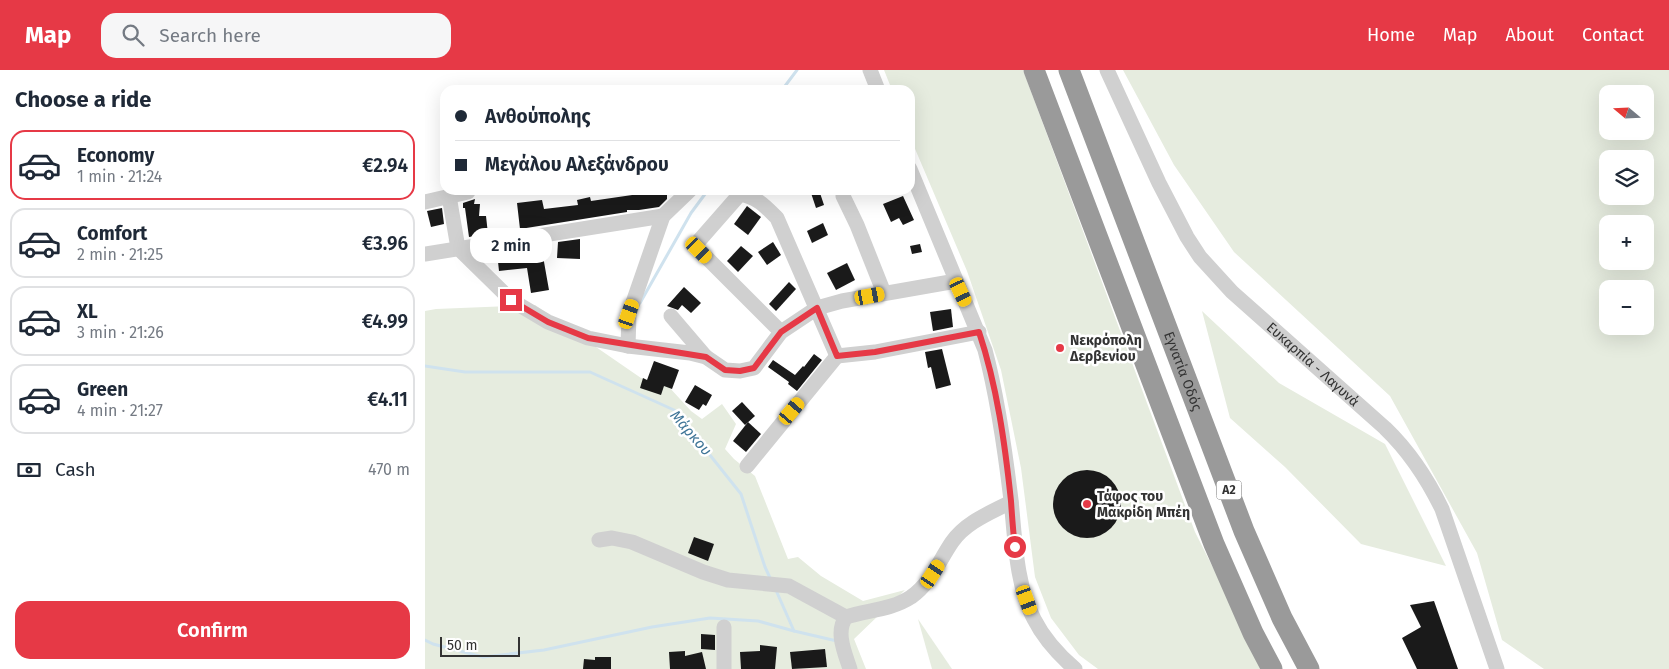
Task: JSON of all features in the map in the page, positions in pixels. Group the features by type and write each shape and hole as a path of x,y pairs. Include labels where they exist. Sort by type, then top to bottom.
{"highway":[{"name":"Α2","path":"1034,70 1214,544 1253,633 1272,669"},
{"name":"Εγνατία Οδός","path":"1069,70 1244,531 1282,618 1309,669"}],"street":[{"path":"870,70 876,85"},
{"name":"Ευκαρπία - Λαγυνά","path":"1107,70 1159,184 1187,237 1200,257 1232,292 1385,428 1419,466 1442,509 1497,669"},
{"path":"915,181 985,350 996,396 1011,502 1017,562 1027,600 1034,619 1056,651 1075,669"},
{"path":"425,202 454,195"},
{"path":"628,346 629,314 663,216 685,195"},
{"path":"739,195 697,243 697,246 781,332"},
{"path":"744,195 759,201 777,218 837,356"},
{"path":"449,196 458,248 511,300 529,312 588,338 628,346 690,353 706,357"},
{"path":"843,196 857,225 884,294"},
{"path":"425,254 663,216"},
{"path":"671,316 706,357 725,370 740,371 754,368 781,332 817,308 842,301 956,281"},
{"path":"747,466 837,356 875,352 979,332"},
{"path":"599,540 612,538 632,542 703,572 728,580 789,586 846,617 886,608 912,596 933,574 960,532 969,524 1011,502"},
{"path":"846,617 843,621 841,633 849,669"},
{"path":"724,628 724,669"}],"shaded area":[{"name":"Νεκρόπολη Δερβενίου","path":"884,70 1023,70 1195,532 1264,669 1098,669 1079,655 1051,618 1035,577 1021,468 1001,370 967,271 915,149 915,85 890,85"},
{"path":"1123,70 1669,70 1669,669 1544,669 1502,640 1477,553 1390,396 1234,252 1174,165"},
{"path":"535,305 641,378 669,387 691,411 702,419 722,404 736,424 725,449 755,476 788,559 798,557 821,576 863,601 905,590 854,639 866,669 425,669 425,311"},
{"path":"1202,311 1279,383 1385,444 1446,566 1361,544 1285,467 1230,418"},
{"path":"918,619 952,669 932,669"}],"building":[{"path":"632,195 667,195 667,199 659,207 627,210 627,212 520,229 517,203 542,200 544,209 578,205 577,200 590,197 591,201"},
{"path":"812,195 821,195 824,205 816,208"},
{"path":"903,196 914,220 903,225 899,218 891,222 883,204"},
{"path":"475,199 474,204 480,204 479,216 486,216 488,234 469,237 463,203"},
{"path":"747,206 761,217 748,235 734,224"},
{"path":"442,208 444,224 431,227 427,211"},
{"path":"823,223 828,235 812,243 807,231"},
{"path":"580,239 580,259 557,258 558,242"},
{"path":"773,242 781,255 767,265 758,252"},
{"path":"920,244 922,252 912,254 910,246"},
{"path":"541,245 549,290 531,293 527,268 499,271 497,252"},
{"path":"741,246 753,256 738,272 727,261"},
{"path":"847,263 855,280 836,290 827,273"},
{"path":"789,282 796,289 776,311 769,304"},
{"path":"684,287 701,303 691,313 682,305 678,310 667,306"},
{"path":"951,309 953,327 933,331 930,312"},
{"path":"942,349 951,385 936,389 931,367 928,368 925,352"},
{"path":"814,354 822,360 797,391 788,384 789,382 768,367 773,360 795,375"},
{"path":"654,361 679,370 672,389 664,386 661,395 640,388 643,378 647,380"},
{"path":"695,385 712,395 706,406 703,404 699,410 685,402"},
{"path":"742,402 755,416 745,425 732,411"},
{"path":"748,422 761,434 746,452 733,441"},
{"name":"Τάφος του Μακρίδη Μπέη","path":"1087,470 1100,473 1111,480 1118,491 1121,504 1118,517 1111,528 1100,535 1087,538 1074,535 1063,528 1056,517 1053,504 1056,491 1063,480 1074,473"},
{"path":"694,537 714,544 708,561 688,553"},
{"path":"1434,601 1458,669 1417,669 1402,638 1421,627 1410,605"},
{"path":"701,634 715,635 715,650 701,649"},
{"path":"760,645 777,647 775,669 741,669 740,652 760,651"},
{"path":"825,649 827,667 792,669 790,652"},
{"path":"685,651 685,656 702,652 706,669 670,669 669,652"},
{"path":"595,657 611,657 611,669 583,669 584,659 595,660"}],"waterway":[{"name":"Μάρκου","path":"786,85 797,70"},
{"name":"Μάρκου","path":"640,303 691,213 704,195"},
{"name":"Μάρκου","path":"425,366 465,372 590,372 674,410 741,494 771,580"},
{"name":"Μάρκου","path":"775,588 794,631 837,641"},
{"name":"Μάρκου","path":"425,640 433,644 483,657 544,650 652,627 710,618 758,621 794,631"}],"place":[{"name":"Νεκρόπολη Δερβενίου","path":"1060,348"},
{"name":"Τάφος του Μακρίδη Μπέη","path":"1087,504"}],"route":[{"path":"511,300 548,322 588,338 628,346 690,353 706,357 725,370 740,371 754,368 781,332 817,308 837,356 875,352 979,332 993,378 1011,502 1015,547"}]}
